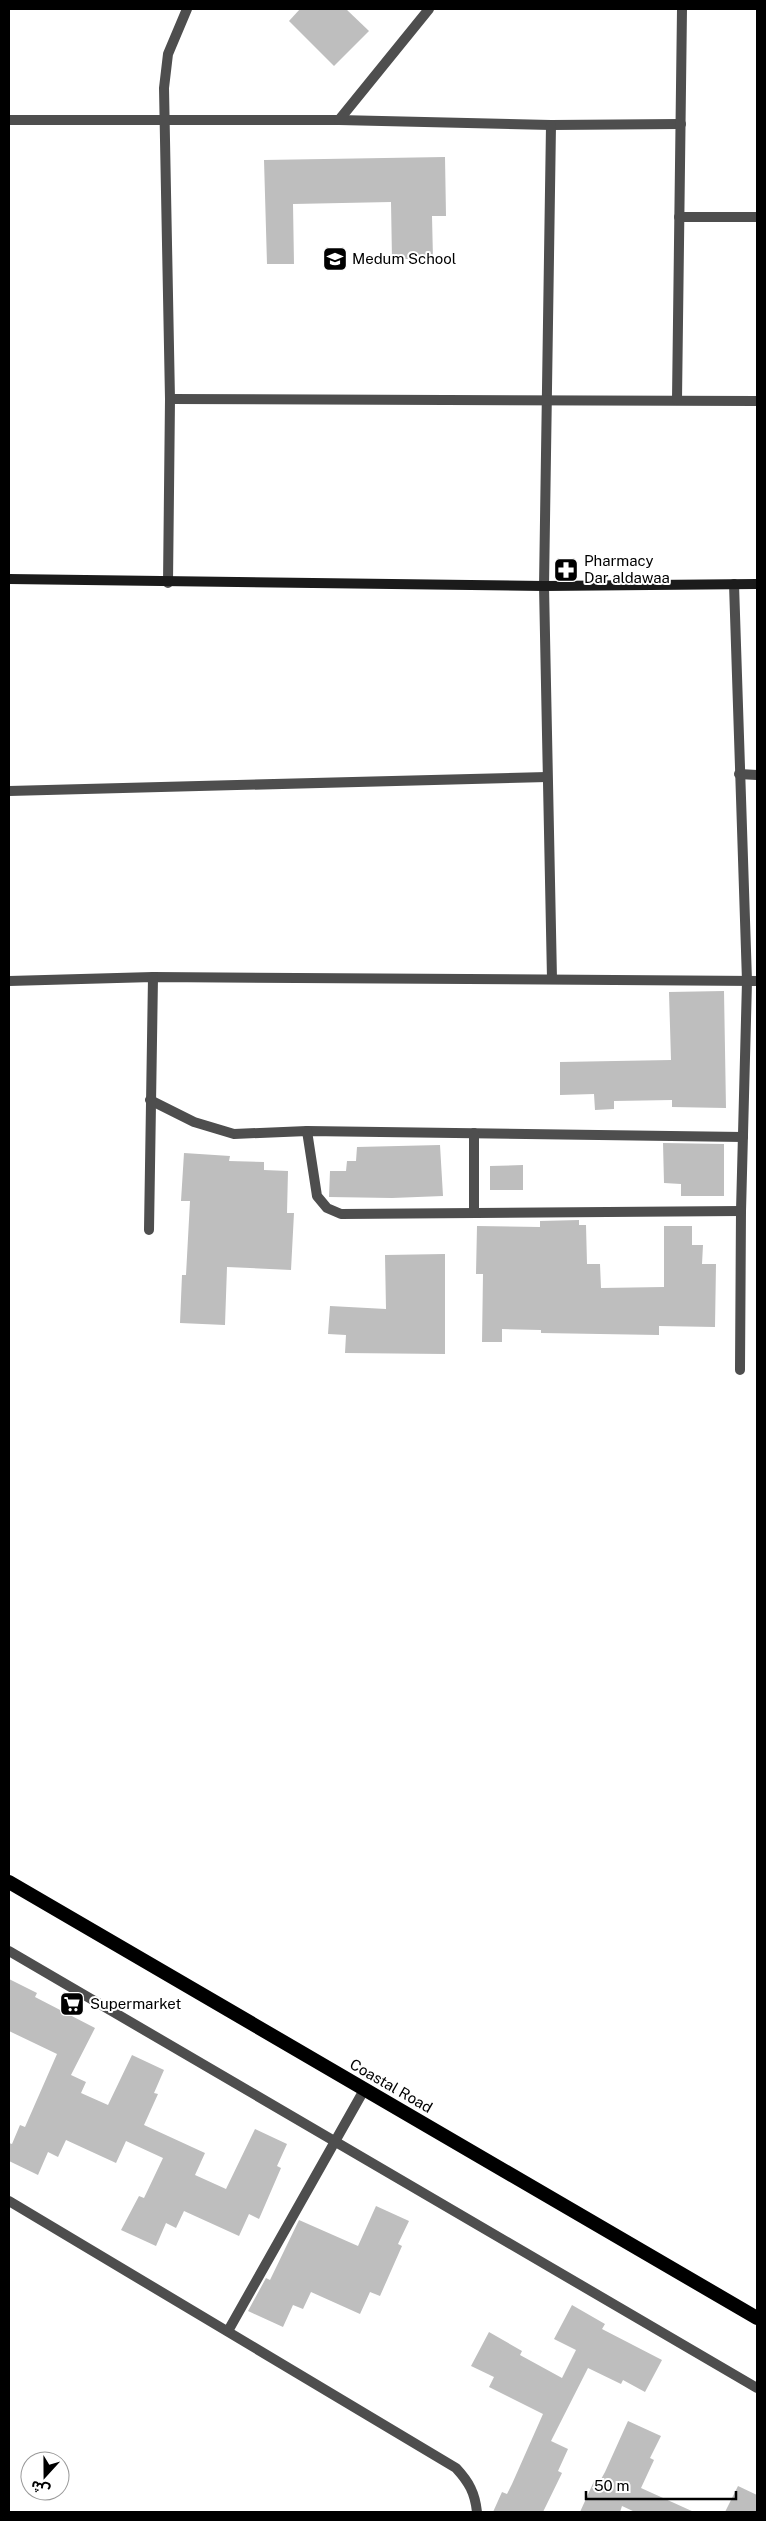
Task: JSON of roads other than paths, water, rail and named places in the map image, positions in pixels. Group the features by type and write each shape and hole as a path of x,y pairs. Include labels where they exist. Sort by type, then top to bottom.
{"highway":[{"name":"Coastal Road","path":"9,1882 757,2318"}],"main road":[{"path":"9,579 168,583 544,586 757,584"}],"street":[{"path":"168,583 170,399 163,120 168,54 187,9"},
{"path":"339,120 429,9"},
{"path":"677,400 682,9"},
{"path":"9,120 339,120 551,125 680,124"},
{"path":"551,125 544,586 552,979"},
{"path":"679,217 757,217"},
{"path":"170,399 757,401"},
{"path":"734,584 739,774 752,981 743,1137 740,1370"},
{"path":"739,774 757,774"},
{"path":"9,791 547,777"},
{"path":"9,982 153,977 752,981"},
{"path":"149,1230 153,977"},
{"path":"150,1100 194,1122 234,1134 306,1131 743,1137"},
{"path":"306,1131 317,1196 327,1208 341,1214 741,1211"},
{"path":"474,1133 474,1213"},
{"path":"9,1951 757,2388"},
{"path":"228,2330 364,2090"},
{"path":"9,2201 228,2330 456,2468 475,2494 477,2512"}],"place":[{"name":"Medum School","path":"335,259"},
{"name":"Pharmacy Dar aldawaa","path":"566,570"},
{"name":"Supermarket","path":"72,2004"}]}
